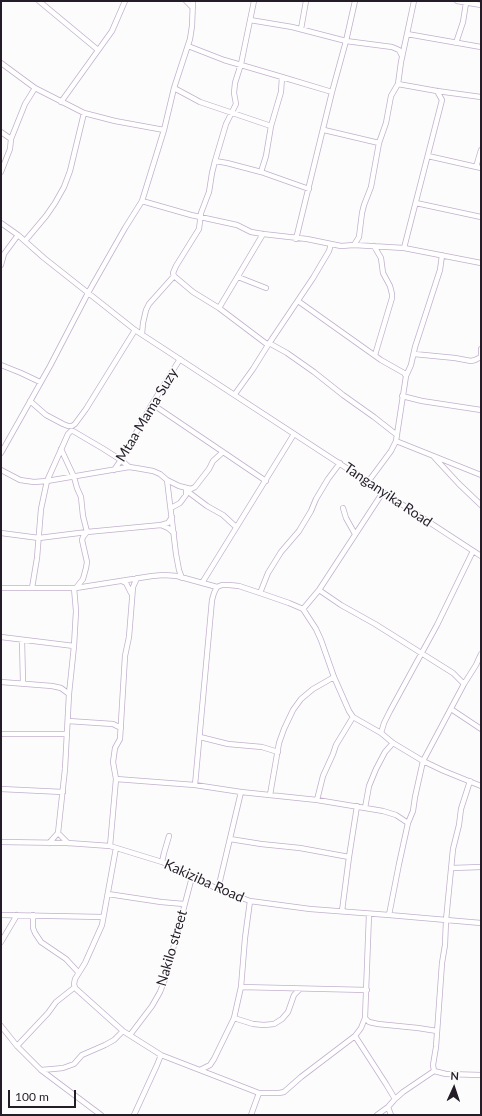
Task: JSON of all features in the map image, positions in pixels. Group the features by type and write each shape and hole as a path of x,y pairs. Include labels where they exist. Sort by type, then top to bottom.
{"street":[{"path":"39,1 45,3 98,50"},
{"path":"61,102 112,31 125,1"},
{"path":"186,1 193,8"},
{"path":"1,453 50,366 88,293 142,201 164,130 174,88 192,32 193,1"},
{"path":"142,334 146,310 149,304 174,276 174,269 199,230 203,206 209,192 215,161 226,124 236,104 234,93 235,83 254,1"},
{"path":"301,30 306,1"},
{"path":"296,239 355,1"},
{"path":"354,245 359,237 362,213 371,188 379,143 386,123 391,96 398,84 402,56 414,1"},
{"path":"457,1 481,5"},
{"path":"456,43 463,22 466,3"},
{"path":"250,20 285,26 346,41 395,48 401,48 405,44"},
{"path":"408,34 481,47"},
{"path":"188,46 217,57 332,92"},
{"path":"395,48 399,50 402,56"},
{"path":"1,63 35,88 84,114 164,130"},
{"path":"261,172 266,156 271,126 281,92 282,77"},
{"path":"398,84 481,97"},
{"path":"1,172 10,149 11,139 25,104 35,88"},
{"path":"174,88 200,102 271,126"},
{"path":"437,91 442,100"},
{"path":"404,248 442,100 445,96 451,93"},
{"path":"25,241 46,216 64,187 70,171 84,114"},
{"path":"324,130 379,143"},
{"path":"1,132 11,139"},
{"path":"428,156 479,167 481,150"},
{"path":"215,161 261,172 309,188"},
{"path":"142,201 156,206 237,226 251,232 296,239 307,239 341,246 354,245 404,248 481,263"},
{"path":"416,203 481,217"},
{"name":"Tanganyika Road","path":"1,223 18,235 44,258 135,330 473,551 480,553"},
{"path":"219,308 263,234"},
{"path":"1,265 4,254 18,235"},
{"path":"235,394 298,301 329,251 331,244"},
{"path":"374,246 381,258 383,273 390,286 392,294 375,355"},
{"path":"368,482 388,456 396,441 406,376 411,365 415,347 440,270 442,255"},
{"path":"174,276 193,292 219,308 269,344 287,353 314,372 397,435"},
{"path":"238,277 266,288"},
{"path":"298,301 406,376"},
{"path":"30,401 46,415 62,424 68,426 75,424 86,409 135,330"},
{"path":"414,354 471,361 481,357 481,349"},
{"name":"Mtaa Mama Suzy","path":"114,470 180,359"},
{"path":"1,365 40,382"},
{"path":"402,396 422,402 481,410"},
{"path":"152,404 266,481"},
{"path":"32,588 39,538 41,509 47,482 68,434 73,431 121,460 129,467"},
{"path":"202,583 294,434"},
{"path":"396,441 481,475"},
{"path":"62,448 81,497 83,516 88,532"},
{"path":"186,490 195,487 206,474 213,460 223,452"},
{"path":"433,455 459,484 481,505"},
{"path":"260,593 268,573 281,552 299,531 328,479 340,463"},
{"path":"1,470 20,480 34,482 47,482 129,467 153,471 186,490 207,506 223,515 236,527"},
{"path":"167,480 179,570 182,578"},
{"path":"171,508 180,503 186,495 186,490"},
{"path":"303,609 319,590 383,492"},
{"path":"343,508 346,518 355,534"},
{"path":"1,533 39,538 161,525 168,523 172,517"},
{"path":"161,525 174,533"},
{"path":"49,843 58,833 65,769 69,694 74,646 76,611 75,588 83,579 86,568 82,540 88,532"},
{"path":"381,733 384,722 437,625 473,551"},
{"path":"2,588 75,588 164,575 217,587 222,585 239,586 289,603 303,609 316,629 334,677 353,717 424,761 481,786"},
{"path":"110,846 116,779 112,762 115,748 120,739 125,656 129,637 133,587 137,578"},
{"path":"122,580 126,583 132,594"},
{"path":"195,785 212,600 217,587"},
{"path":"319,590 453,673 464,684"},
{"path":"1,637 74,646"},
{"path":"22,640 23,683"},
{"path":"390,915 408,823 413,811 424,761 481,654"},
{"path":"270,795 279,743 293,710 301,699 313,689 334,677"},
{"path":"1,682 52,686 61,688 69,694"},
{"path":"451,709 481,729"},
{"path":"317,800 323,776 336,745 353,717"},
{"path":"68,720 113,724 121,728"},
{"path":"1,734 67,734"},
{"path":"200,737 228,744 262,747 278,752"},
{"path":"365,808 376,769 385,752 393,743"},
{"path":"116,779 195,785 357,806 396,815 408,823"},
{"path":"434,1071 433,1065 436,1047 453,849 461,809 470,781"},
{"path":"1,789 62,792"},
{"path":"218,890 240,792"},
{"path":"342,911 357,806"},
{"path":"58,833 68,843"},
{"path":"162,862 169,836"},
{"path":"230,839 349,856"},
{"name":"Kakiziba Road","path":"1,842 68,843 110,846 162,862 179,869 218,890 250,901 310,910 342,911 481,923"},
{"path":"116,848 102,924 85,962 78,972 74,984 75,987 123,1031 161,1055 259,1093 284,1092 301,1077 355,1036 361,1028 365,1018 370,914"},
{"path":"452,868 481,867"},
{"name":"Nakilo street","path":"130,1035 138,1027 160,992 165,979 192,877"},
{"path":"108,894 184,904"},
{"path":"200,1070 206,1068 214,1059 234,1018 241,987 250,901"},
{"path":"1,915 103,917"},
{"path":"1,942 17,915"},
{"path":"33,915 33,928 41,942 66,959 78,972"},
{"path":"16,1046 48,1013 56,1002 75,987"},
{"path":"241,987 367,990"},
{"path":"234,1018 253,1024 274,1024 282,1019 288,1012 294,995 300,988"},
{"path":"365,1018 369,1022 378,1024 418,1028 437,1032"},
{"path":"1,1026 16,1046 41,1070 101,1115"},
{"path":"41,1070 53,1070 74,1064 82,1055 114,1040 123,1031"},
{"path":"355,1036 395,1099"},
{"path":"134,1115 161,1055"},
{"path":"377,1115 388,1107 395,1099 434,1071 446,1074 481,1075"},
{"path":"251,1115 259,1093"},
{"path":"388,1107 391,1115"}]}
